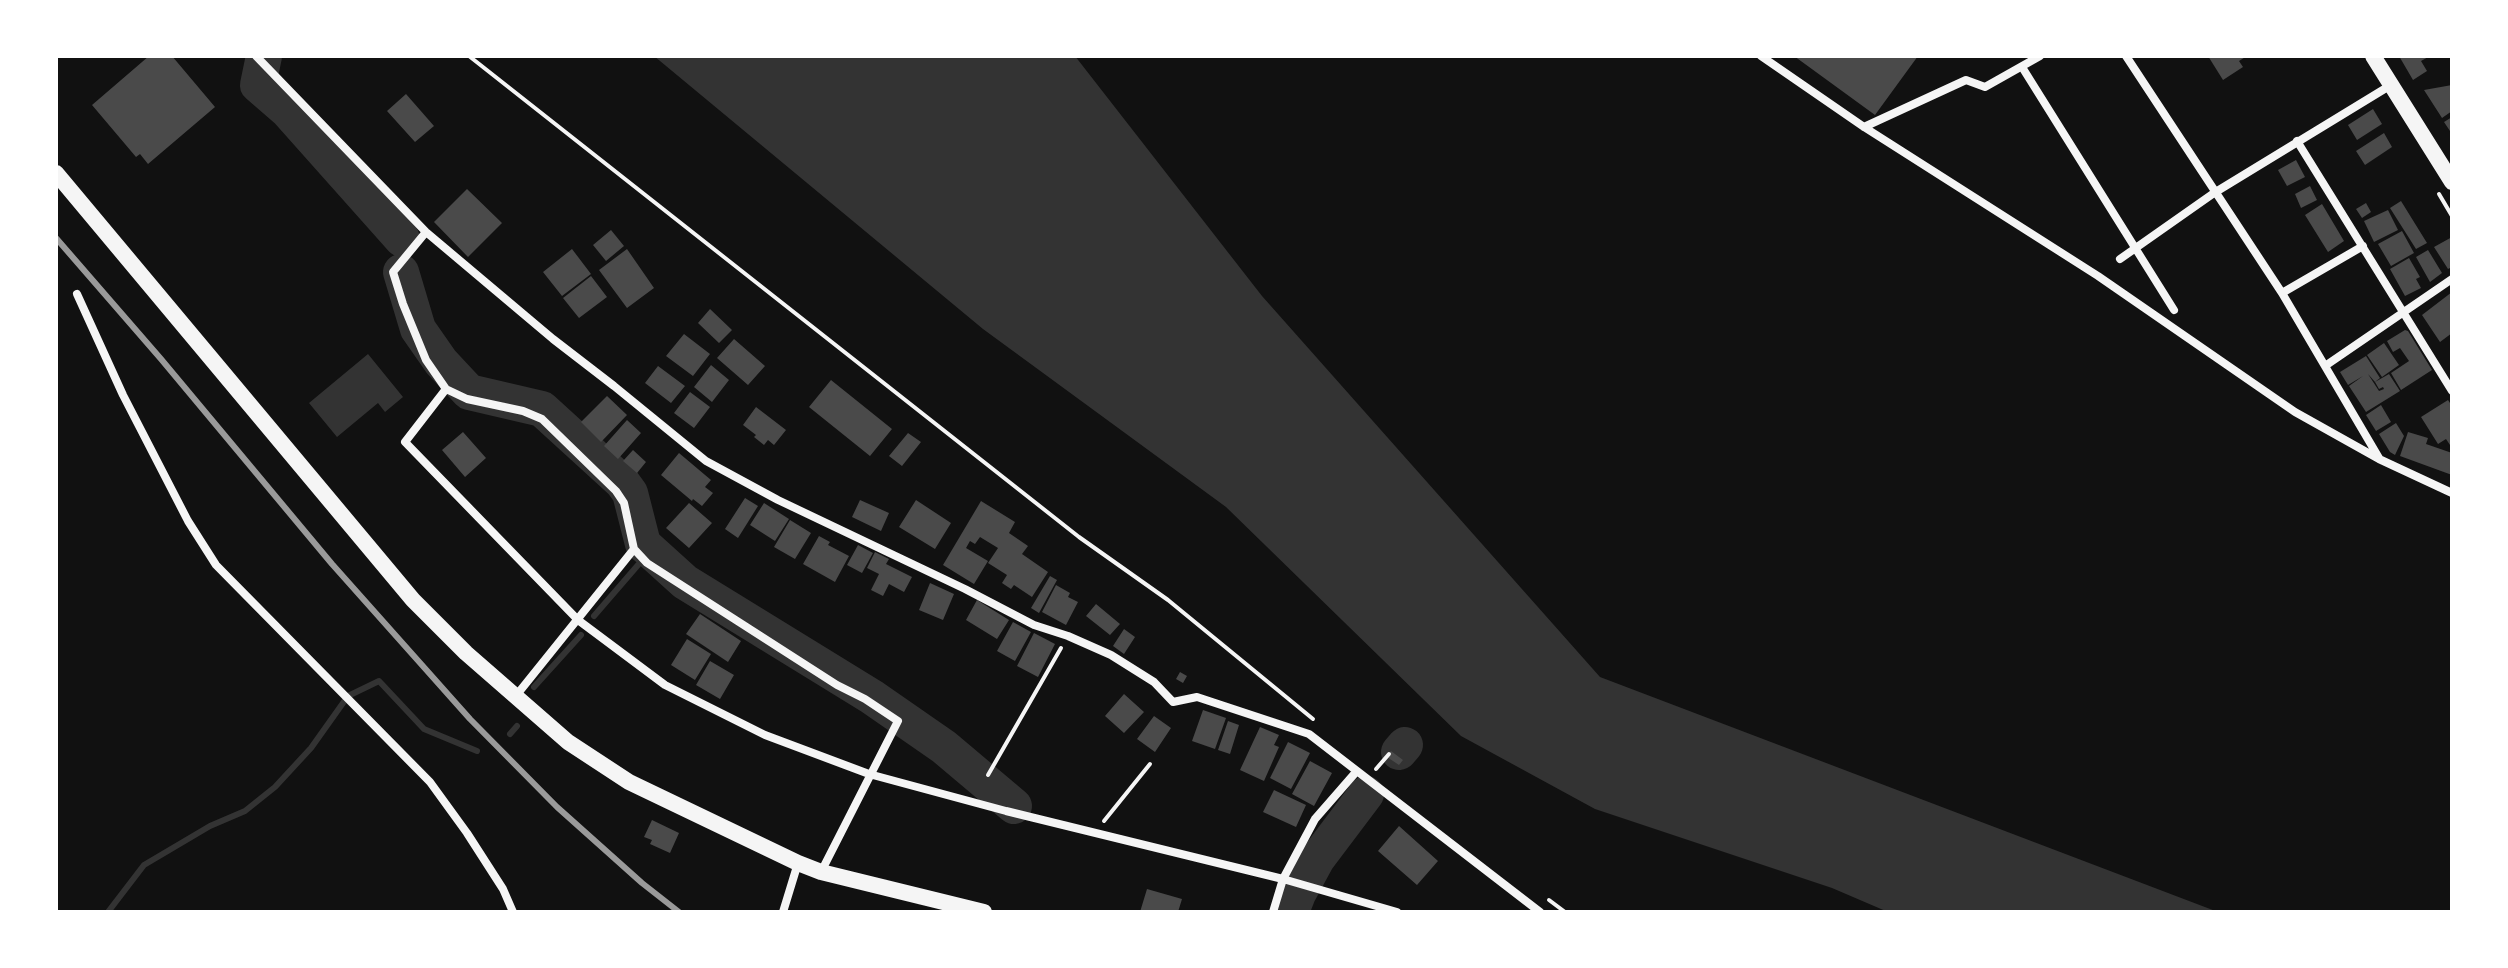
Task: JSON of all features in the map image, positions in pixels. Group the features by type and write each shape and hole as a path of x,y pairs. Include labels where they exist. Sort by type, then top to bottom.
{"highway":[{"path":"2373,56 2452,182"},
{"path":"56,173 413,600 515,697 568,742 629,782 798,863 821,872 984,912"}],"street":[{"path":"256,56 426,232 553,339 706,461 778,500 1034,625 1111,655 1154,682 1173,702 1197,697 1309,734 1540,912"},
{"path":"1761,56 1864,127 2098,276 2295,412 2379,459 2452,493"},
{"path":"1864,127 1966,80 1985,87 2040,56"},
{"path":"2126,56 2282,293 2379,459"},
{"path":"2022,67 2174,310"},
{"path":"2120,259 2214,193 2392,85"},
{"path":"2297,141 2452,391"},
{"path":"426,232 393,272 420,347 446,389 467,399 523,411 542,419 616,491 624,503 634,549 647,563 898,721 821,872"},
{"path":"2282,293 2363,246"},
{"path":"2325,366 2452,279"},
{"path":"77,294 123,395 188,521 216,565 430,782 503,889 513,912"},
{"path":"446,389 405,442 578,620 665,685 765,735 869,774 1283,879 1397,912"},
{"path":"515,697 634,549"},
{"path":"1273,912 1283,879 1315,819 1356,772"},
{"path":"783,912 798,863"}],"path":[{"path":"469,56 1079,537 1168,600 1314,720"},
{"path":"988,775 1068,636"},
{"path":"1367,763 1376,769 1389,754"},
{"path":"1095,832 1150,764"},
{"path":"1537,891 1565,912"}],"shaded area":[{"path":"654,56 1075,56 1262,296 1600,677 2218,912 1888,912 1832,888 1595,809 1461,736 1226,507 983,329"},
{"path":"368,354 403,397 385,412 378,403 337,437 309,403"}],"building":[{"path":"149,56 172,56 215,107 148,164 140,154 136,157 92,105"},
{"path":"1794,56 1918,56 1875,115"},
{"path":"2208,56 2247,56 2239,61 2243,67 2223,80"},
{"path":"2399,56 2430,56 2421,61 2427,71 2413,80"},
{"path":"2452,85 2452,111 2442,118 2424,90"},
{"path":"406,94 434,126 415,142 387,111"},
{"path":"2373,109 2382,124 2357,140 2348,125"},
{"path":"2452,117 2452,134 2444,122"},
{"path":"2384,133 2392,147 2365,165 2356,151"},
{"path":"2296,160 2305,177 2287,186 2278,170"},
{"path":"2310,186 2317,200 2301,208 2295,194"},
{"path":"467,189 502,223 468,257 434,222"},
{"path":"2401,201 2427,243 2416,249 2390,208"},
{"path":"2366,203 2371,212 2362,218 2356,209"},
{"path":"2322,204 2344,241 2328,252 2305,215"},
{"path":"2388,210 2398,230 2374,242 2364,221"},
{"path":"611,230 624,246 606,261 593,245"},
{"path":"2402,231 2414,253 2391,266 2378,244"},
{"path":"2452,237 2452,267 2448,269 2434,247"},
{"path":"572,249 591,274 562,296 543,272"},
{"path":"627,249 654,288 627,308 599,270"},
{"path":"2428,250 2442,273 2430,282 2416,257"},
{"path":"2409,258 2420,277 2416,279 2421,288 2405,296 2390,269"},
{"path":"591,276 607,297 579,318 563,298"},
{"path":"2452,292 2452,333 2440,342 2422,315"},
{"path":"710,309 732,330 719,343 698,323"},
{"path":"2405,330 2432,370 2401,390 2391,373 2409,361 2400,348 2393,352 2387,341"},
{"path":"684,334 710,354 693,376 666,356"},
{"path":"734,339 765,366 748,385 717,358"},
{"path":"2384,343 2399,365 2382,377 2367,355"},
{"path":"2366,356 2380,378 2375,382 2389,374 2400,391 2366,412 2349,386 2363,376 2348,385 2340,372"},
{"path":"711,365 729,380 712,402 694,387"},
{"path":"658,366 685,386 671,403 645,383"},
{"path":"831,380 892,429 870,456 809,407"},
{"path":"690,392 710,407 694,428 674,413"},
{"path":"607,396 627,415 601,442 581,422"},
{"path":"2448,400 2452,406 2452,448 2446,439 2438,444 2421,417"},
{"path":"2381,405 2391,422 2376,431 2366,415"},
{"path":"756,407 786,430 774,445 768,440 764,445 743,425"},
{"path":"627,420 641,433 618,459 604,446"},
{"path":"2396,423 2404,436 2395,455 2379,434"},
{"path":"463,432 486,458 465,477 442,450"},
{"path":"2408,432 2428,438 2426,444 2452,453 2452,475 2400,456"},
{"path":"908,433 921,442 902,466 889,456"},
{"path":"633,450 646,462 637,473 623,461"},
{"path":"679,453 711,480 705,487 713,493 702,506 661,475"},
{"path":"745,498 758,506 738,538 725,529"},
{"path":"860,500 889,513 881,531 852,517"},
{"path":"916,500 951,523 935,549 899,527"},
{"path":"981,501 1015,522 1009,533 1028,546 1022,554 1048,572 1032,597 1014,585 1011,589 1002,583 1007,575 988,563 998,548 980,537 975,544 970,541 966,548 988,561 974,584 943,565"},
{"path":"689,503 712,523 689,548 666,528"},
{"path":"764,503 789,519 775,541 750,525"},
{"path":"790,520 811,533 795,559 774,547"},
{"path":"819,536 830,542 828,545 849,556 835,582 803,564"},
{"path":"858,545 873,553 862,573 847,565"},
{"path":"875,552 889,559 886,564 912,577 904,592 889,584 883,596 871,590 879,574 867,568"},
{"path":"1050,576 1057,580 1039,613 1031,608"},
{"path":"930,583 954,594 943,620 919,610"},
{"path":"1056,585 1078,602 1066,625 1042,612"},
{"path":"977,600 1009,620 997,639 966,620"},
{"path":"1096,604 1120,624 1110,635 1086,616"},
{"path":"700,614 741,641 728,662 686,634"},
{"path":"1013,622 1031,632 1015,661 997,651"},
{"path":"1124,629 1135,637 1124,654 1113,646"},
{"path":"1034,633 1055,644 1038,677 1017,666"},
{"path":"687,639 711,654 695,680 671,665"},
{"path":"710,661 734,675 720,699 696,685"},
{"path":"1180,672 1187,676 1183,683 1176,679"},
{"path":"1124,694 1144,712 1124,733 1105,716"},
{"path":"1203,710 1226,718 1215,749 1192,741"},
{"path":"1154,716 1171,728 1155,752 1137,739"},
{"path":"1228,721 1239,725 1230,754 1218,750"},
{"path":"1260,727 1279,735 1274,745 1279,747 1264,781 1240,770"},
{"path":"1288,742 1310,753 1291,789 1270,778"},
{"path":"1391,751 1403,760 1399,765 1387,757"},
{"path":"1310,761 1332,773 1314,806 1292,794"},
{"path":"1274,790 1306,805 1296,827 1263,812"},
{"path":"652,820 679,833 670,853 650,844 652,840 644,837"},
{"path":"1399,826 1438,861 1417,885 1378,851"},
{"path":"1147,889 1182,899 1178,912 1140,912"}],"waterway":[{"path":"264,56 258,85 288,111 402,239"},
{"path":"401,272 418,329 441,362 469,392 542,409 622,482 630,493 643,544 685,582 872,697 944,747 1014,806"},
{"path":"594,616 638,565"},
{"path":"534,687 581,635"},
{"path":"108,912 144,865 210,826 245,811 275,787 311,748 348,696 379,681 424,729 477,751"},
{"path":"510,734 517,726"},
{"path":"1399,752 1405,745"},
{"path":"1291,912 1317,859 1366,794"}],"railway":[{"path":"56,238 332,564 470,719 557,807 679,912"}]}
